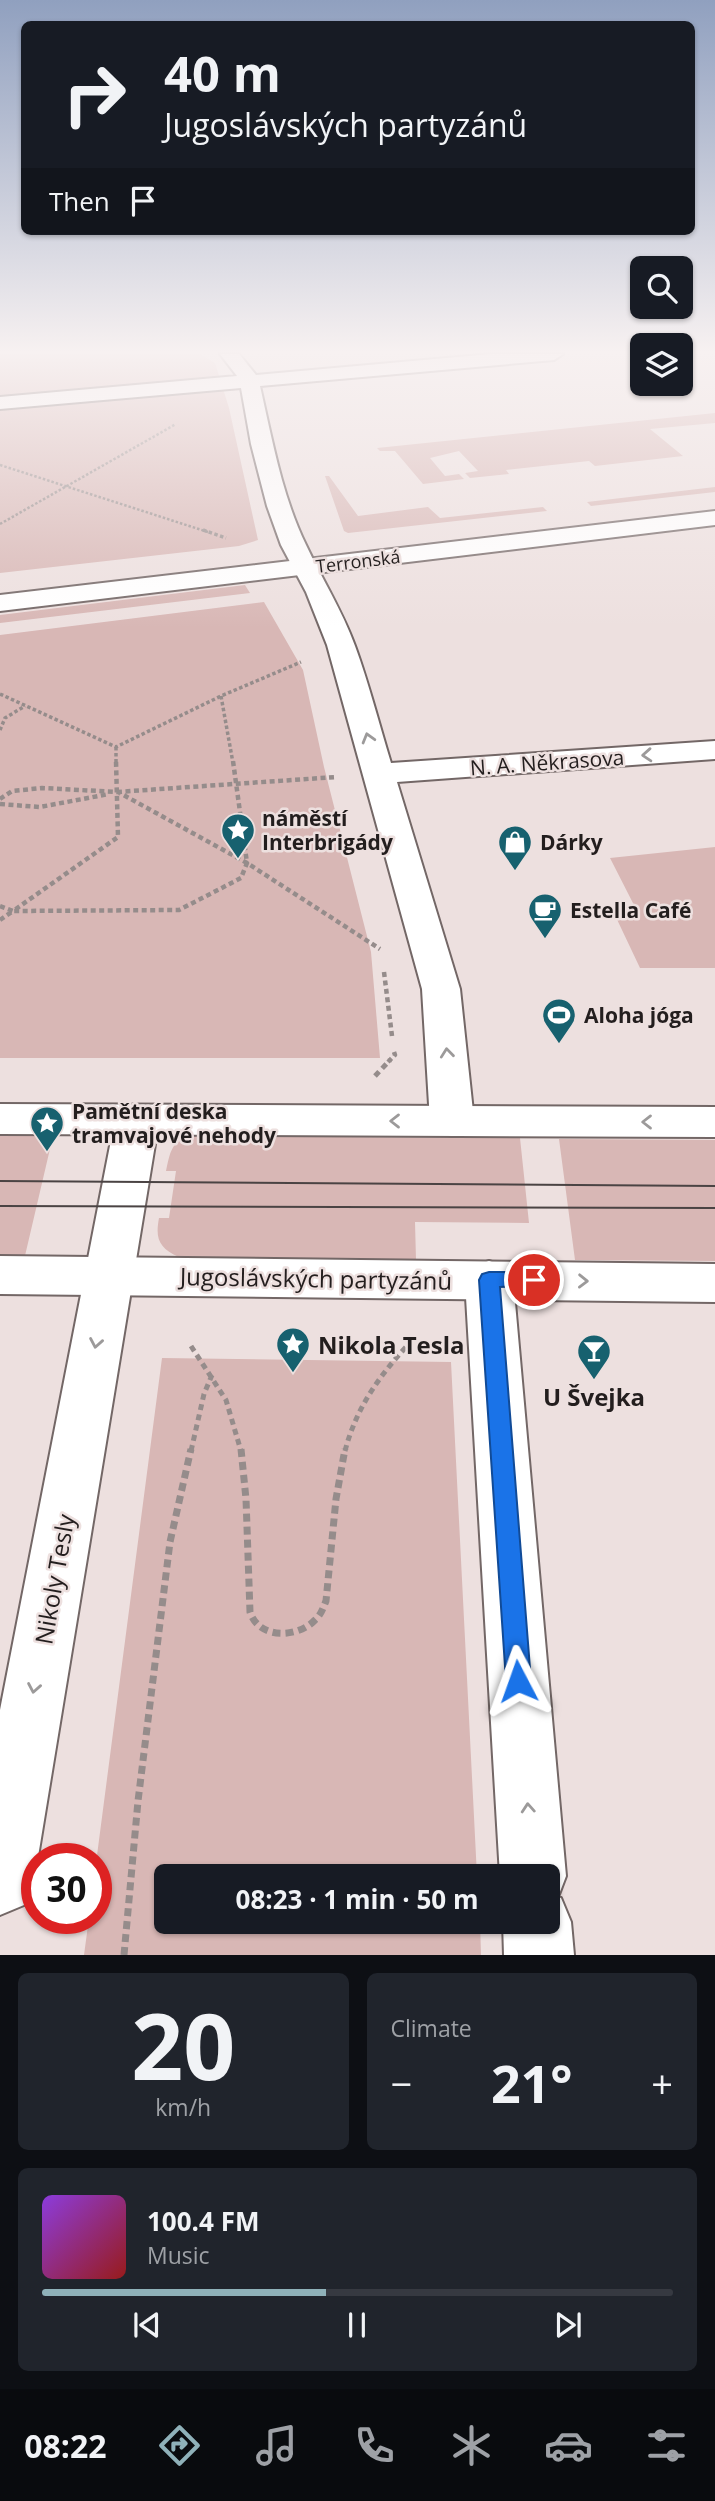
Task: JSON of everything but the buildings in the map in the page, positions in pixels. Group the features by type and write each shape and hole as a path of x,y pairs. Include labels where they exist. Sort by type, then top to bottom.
{"street":[{"path":"263,445 293,545 319,592 341,645 440,989 452,1121"},
{"name":"Terronská","path":"0,603 715,518"},
{"name":"N. A. Někrasova","path":"378,774 715,750"},
{"path":"0,1119 715,1122"},
{"name":"Nikoly Tesly","path":"0,1881 137,1120"},
{"name":"Jugoslávských partyzánů","path":"0,1275 715,1283"},
{"path":"489,1280 532,1864"},
{"path":"538,1934 539,1955"}],"path":[{"path":"0,524 112,460"},
{"path":"0,465 235,541"},
{"path":"116,747 221,696 309,659"},
{"path":"0,694 116,747"},
{"path":"0,906 13,911 179,910 241,878 247,863 237,784 221,696"},
{"path":"0,730 5,718 25,706"},
{"path":"0,920 118,837 116,747"},
{"path":"378,774 118,792 42,806 10,808 0,802 12,791 42,788 118,792 247,863 381,949"},
{"path":"191,1346 213,1374 233,1419 243,1464 248,1602 252,1618 265,1629 282,1634 303,1631 318,1619 326,1601 340,1477 352,1427 363,1401 379,1377 406,1347"},
{"path":"124,1955 138,1801 170,1542 204,1394 213,1374"}],"shaded area":[{"path":"0,445 237,445 258,540 239,546 0,573"},
{"path":"404,445 670,445 683,456 595,466 589,461 506,470 509,474 470,478 465,473 478,471 459,451 430,458 445,476 459,474 464,479 423,484 395,451 380,451 377,448"},
{"path":"325,476 329,476 358,516 428,507 440,518 543,507 547,511 348,533 344,531"},
{"path":"715,487 715,492 591,506 587,502"},
{"path":"245,585 250,593 0,623 0,615"},
{"name":"náměstí Interbrigády","path":"264,602 303,670 324,767 371,952 380,1058 0,1058 0,635"},
{"path":"715,847 715,968 640,968 613,911 636,909 610,858"},
{"path":"0,1136 53,1136 24,1260 0,1260"},
{"path":"190,1136 520,1138 529,1223 415,1222 416,1260 179,1257 160,1242 158,1225 159,1218 169,1218 176,1171 166,1171 170,1153 179,1141"},
{"path":"559,1139 715,1140 715,1261 575,1260"},
{"path":"162,1358 451,1362 476,1864 154,1864 154,1934 480,1934 481,1955 84,1955 87,1934 112,1934 112,1843 99,1843"}],"tram line":[{"path":"0,1181 715,1186"},
{"path":"0,1206 715,1208"}],"place":[{"name":"náměstí Interbrigády","path":"238,860"},
{"name":"Dárky","path":"515,872"},
{"name":"Estella Café","path":"545,940"},
{"name":"Aloha jóga","path":"559,1045"},
{"name":"Pamětní deska tramvajové nehody","path":"47,1153"},
{"name":"Nikola Tesla","path":"293,1374"},
{"name":"U Švejka","path":"594,1381"}],"route":[{"path":"518,1681 489,1280 534,1280"}]}
